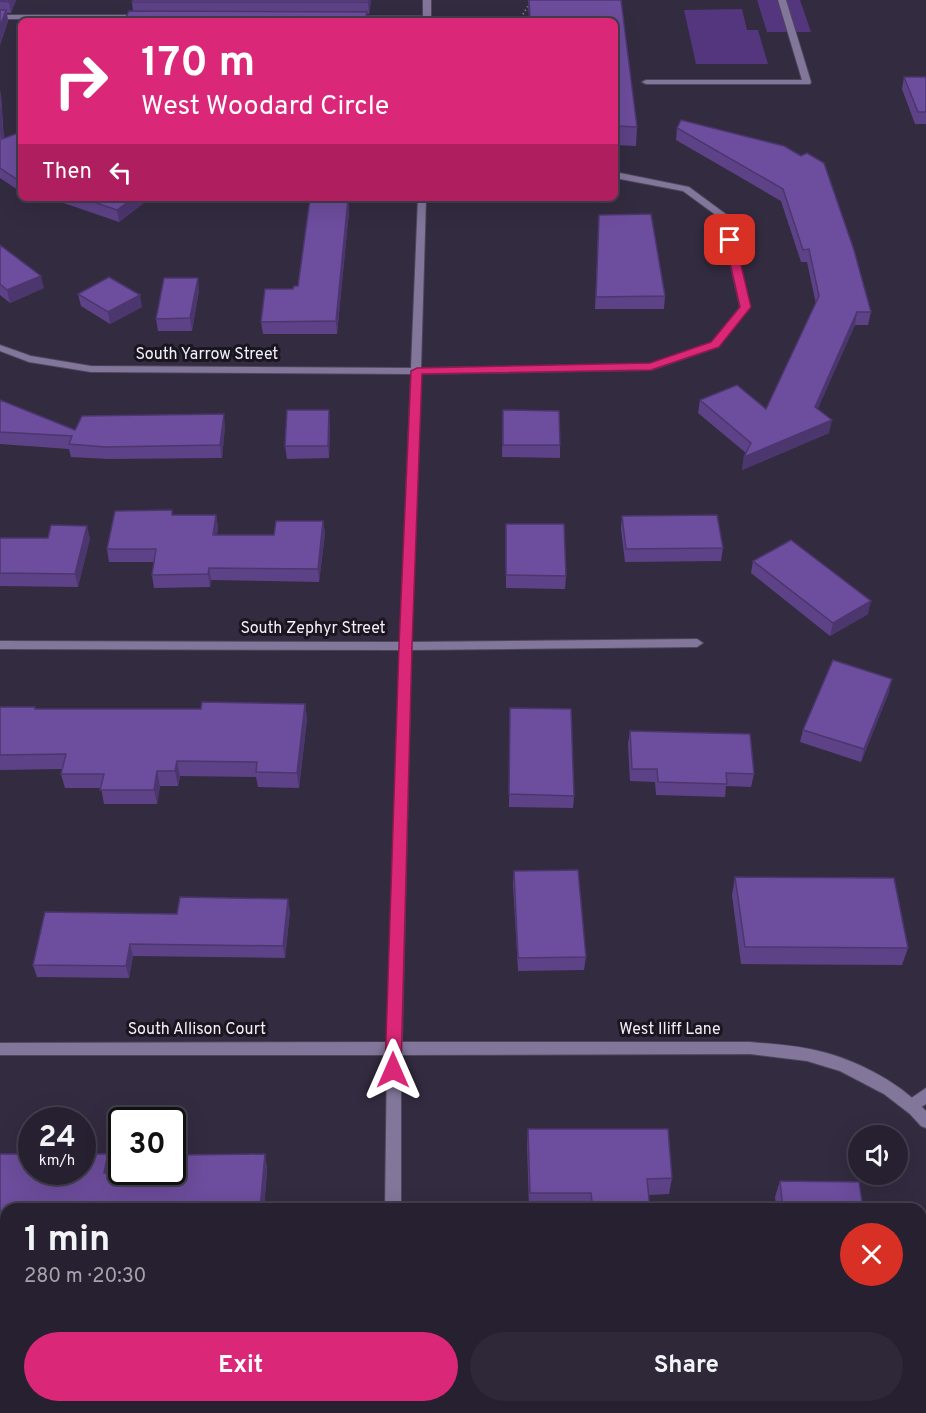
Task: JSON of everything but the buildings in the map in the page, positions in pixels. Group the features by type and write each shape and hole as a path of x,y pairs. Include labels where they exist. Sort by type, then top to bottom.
{"street":[{"path":"427,0 427,18"},
{"path":"646,82 807,82 782,0"},
{"path":"0,17 34,18"},
{"path":"110,18 150,17"},
{"name":"South Yarrow Street","path":"0,348 29,359 91,369 417,371 651,367 715,345 745,307 724,218 687,189 618,176"},
{"path":"393,1203 393,1047 405,646 423,201"},
{"name":"South Zephyr Street","path":"0,645 405,646 697,643"},
{"name":"South Allison Court","path":"0,1049 393,1047"},
{"name":"West Iliff Lane","path":"393,1047 750,1048 793,1053 813,1056 853,1069 883,1085 912,1106 926,1121"},
{"path":"912,1106 926,1095"}],"path":[{"path":"521,18 531,0"}],"shaded area":[{"path":"757,0 800,0 811,32 767,32"},
{"path":"742,9 747,30 758,30 768,64 696,64 684,10"}],"route":[{"path":"393,1070 405,646 417,371 651,367 715,345 745,307 730,240"}]}
